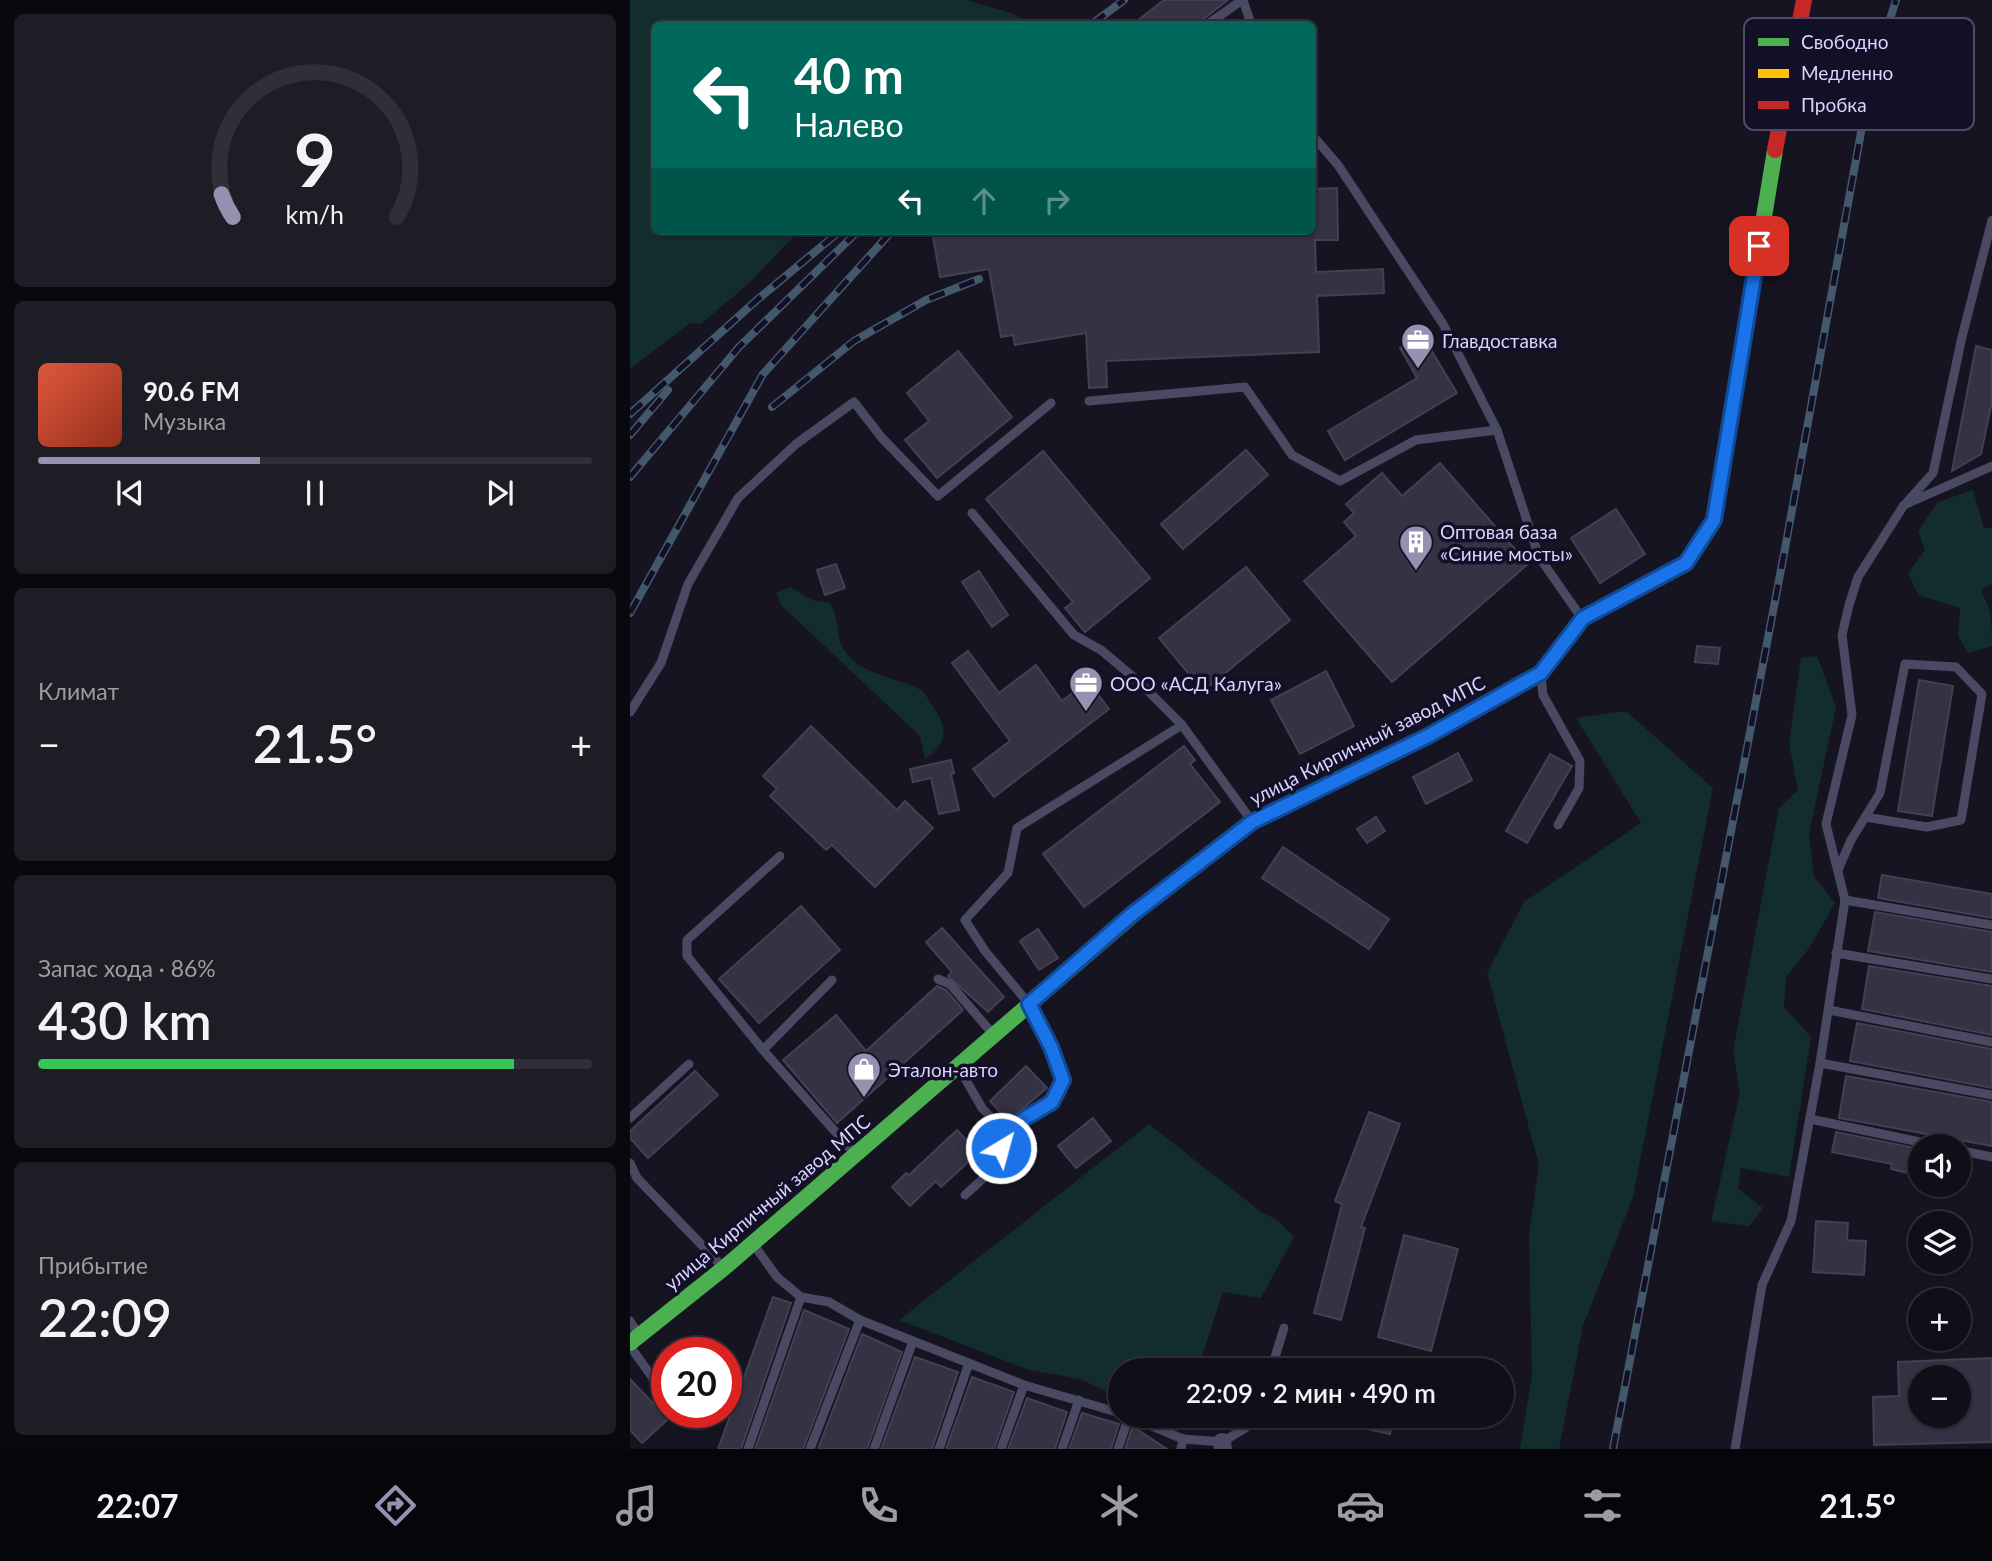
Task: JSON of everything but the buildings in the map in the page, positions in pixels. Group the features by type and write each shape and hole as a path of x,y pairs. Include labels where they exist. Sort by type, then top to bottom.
{"street":[{"name":"улица Кирпичный завод МПС","path":"1800,18 1804,0"},
{"name":"улица Кирпичный завод МПС","path":"633,1342 753,1244 1130,916 1252,822 1428,736 1541,673 1583,618 1686,563 1714,520 1778,130"}],"lane":[{"path":"1212,21 1242,0 1250,21"},
{"path":"1316,140 1338,165 1443,324 1497,430 1539,557 1583,618"},
{"path":"1735,1449 1762,1285 1791,1220 1829,1010 1845,900 1826,824 1852,715 1842,635 1858,577 1904,505 1933,473 1962,337 1992,220"},
{"path":"1089,401 1245,387 1292,455 1340,481 1416,440 1497,430"},
{"path":"630,712 661,663 688,584 738,498 796,444 854,402 882,438 938,496 1051,403"},
{"path":"1904,505 1992,466"},
{"path":"972,513 1074,635 1101,650 1138,681 1182,725 1252,822"},
{"path":"1838,870 1851,840 1865,817 1880,793 1905,664 1956,667 1982,694 1961,820 1927,827 1865,817"},
{"path":"1541,673 1543,695 1580,761 1579,788 1558,825"},
{"path":"965,1195 998,1165 1004,1131 1052,1102 1063,1080 1051,1047 1029,1004 985,951 965,920 1009,873 1017,828 1182,725"},
{"path":"780,856 687,940 687,956 763,1050 856,1155"},
{"path":"1845,900 1992,925"},
{"path":"1836,953 1992,979"},
{"path":"938,979 950,984 993,1035"},
{"path":"763,1050 832,980"},
{"path":"1829,1010 1992,1042"},
{"path":"1820,1063 1992,1095"},
{"path":"630,1118 689,1064"},
{"path":"957,1065 982,1108 1004,1131"},
{"path":"1810,1119 1908,1140"},
{"path":"1971,1153 1992,1157"},
{"path":"630,1163 637,1178 724,1268"},
{"path":"753,1244 777,1277 802,1297 830,1302 860,1320 1024,1385 1108,1409"},
{"path":"748,1449 802,1297"},
{"path":"810,1449 860,1320"},
{"path":"630,1321 633,1342 651,1372"},
{"path":"1275,1358 1284,1328"},
{"path":"874,1449 913,1341"},
{"path":"939,1449 970,1363"},
{"path":"1001,1449 1024,1385"},
{"path":"1062,1449 1079,1400"},
{"path":"1118,1449 1125,1428"},
{"path":"1152,1428 1182,1444 1223,1445 1247,1428"}],"green space":[{"path":"630,0 967,0 1011,13 1026,21 651,21 651,235 795,235 749,283 701,324 690,323 630,369"},
{"path":"1973,490 1984,528 1992,528 1992,583 1981,590 1991,617 1992,646 1968,653 1958,636 1960,608 1918,595 1908,573 1925,550 1918,531 1938,502"},
{"path":"790,587 812,600 830,603 842,647 854,661 925,694 941,721 944,734 933,753 925,759 920,736 781,605 776,593"},
{"path":"1817,656 1836,707 1809,834 1814,876 1835,903 1810,947 1786,977 1784,1007 1811,1037 1789,1177 1741,1168 1738,1189 1763,1208 1749,1226 1711,1221 1740,1093 1733,1051 1779,808 1798,790 1789,743 1801,658"},
{"path":"1626,711 1713,788 1633,1197 1583,1326 1559,1449 1520,1449 1532,1375 1529,1234 1539,1165 1487,973 1524,902 1641,823 1576,718"},
{"path":"1149,1124 1261,1212 1276,1219 1294,1237 1261,1298 1223,1292 1201,1358 1108,1358 1108,1392 1080,1379 1029,1370 899,1320"}],"railway":[{"path":"1096,21 1124,0"},
{"path":"1890,18 1896,0"},
{"path":"1613,1449 1784,554 1861,130"},
{"path":"630,414 758,299 835,235"},
{"path":"630,477 739,347 854,235"},
{"path":"630,613 763,374 888,235"},
{"path":"772,407 854,341 926,300 979,279"},
{"path":"630,435 668,390"}],"traffic: fast":[{"path":"1322,788 1428,736 1541,673 1582,618 1686,563 1714,520 1775,150"},
{"path":"630,1343 724,1268 1140,909"}],"traffic: slow":[{"path":"1140,909 1252,822 1322,788"}],"traffic: jam":[{"path":"1801,18 1804,0"},
{"path":"1775,150 1779,130"}],"place":[{"name":"Главдоставка","path":"1418,370"},
{"name":"Оптовая база «Синие мосты»","path":"1416,572"},
{"name":"ООО «АСД Калуга»","path":"1086,713"},
{"name":"Эталон-авто","path":"864,1099"}],"route":[{"path":"1001,1148 1004,1131 1052,1102 1063,1080 1051,1047 1029,1004 1130,916 1252,822 1428,736 1541,673 1583,618 1686,563 1714,520 1759,246"}]}
